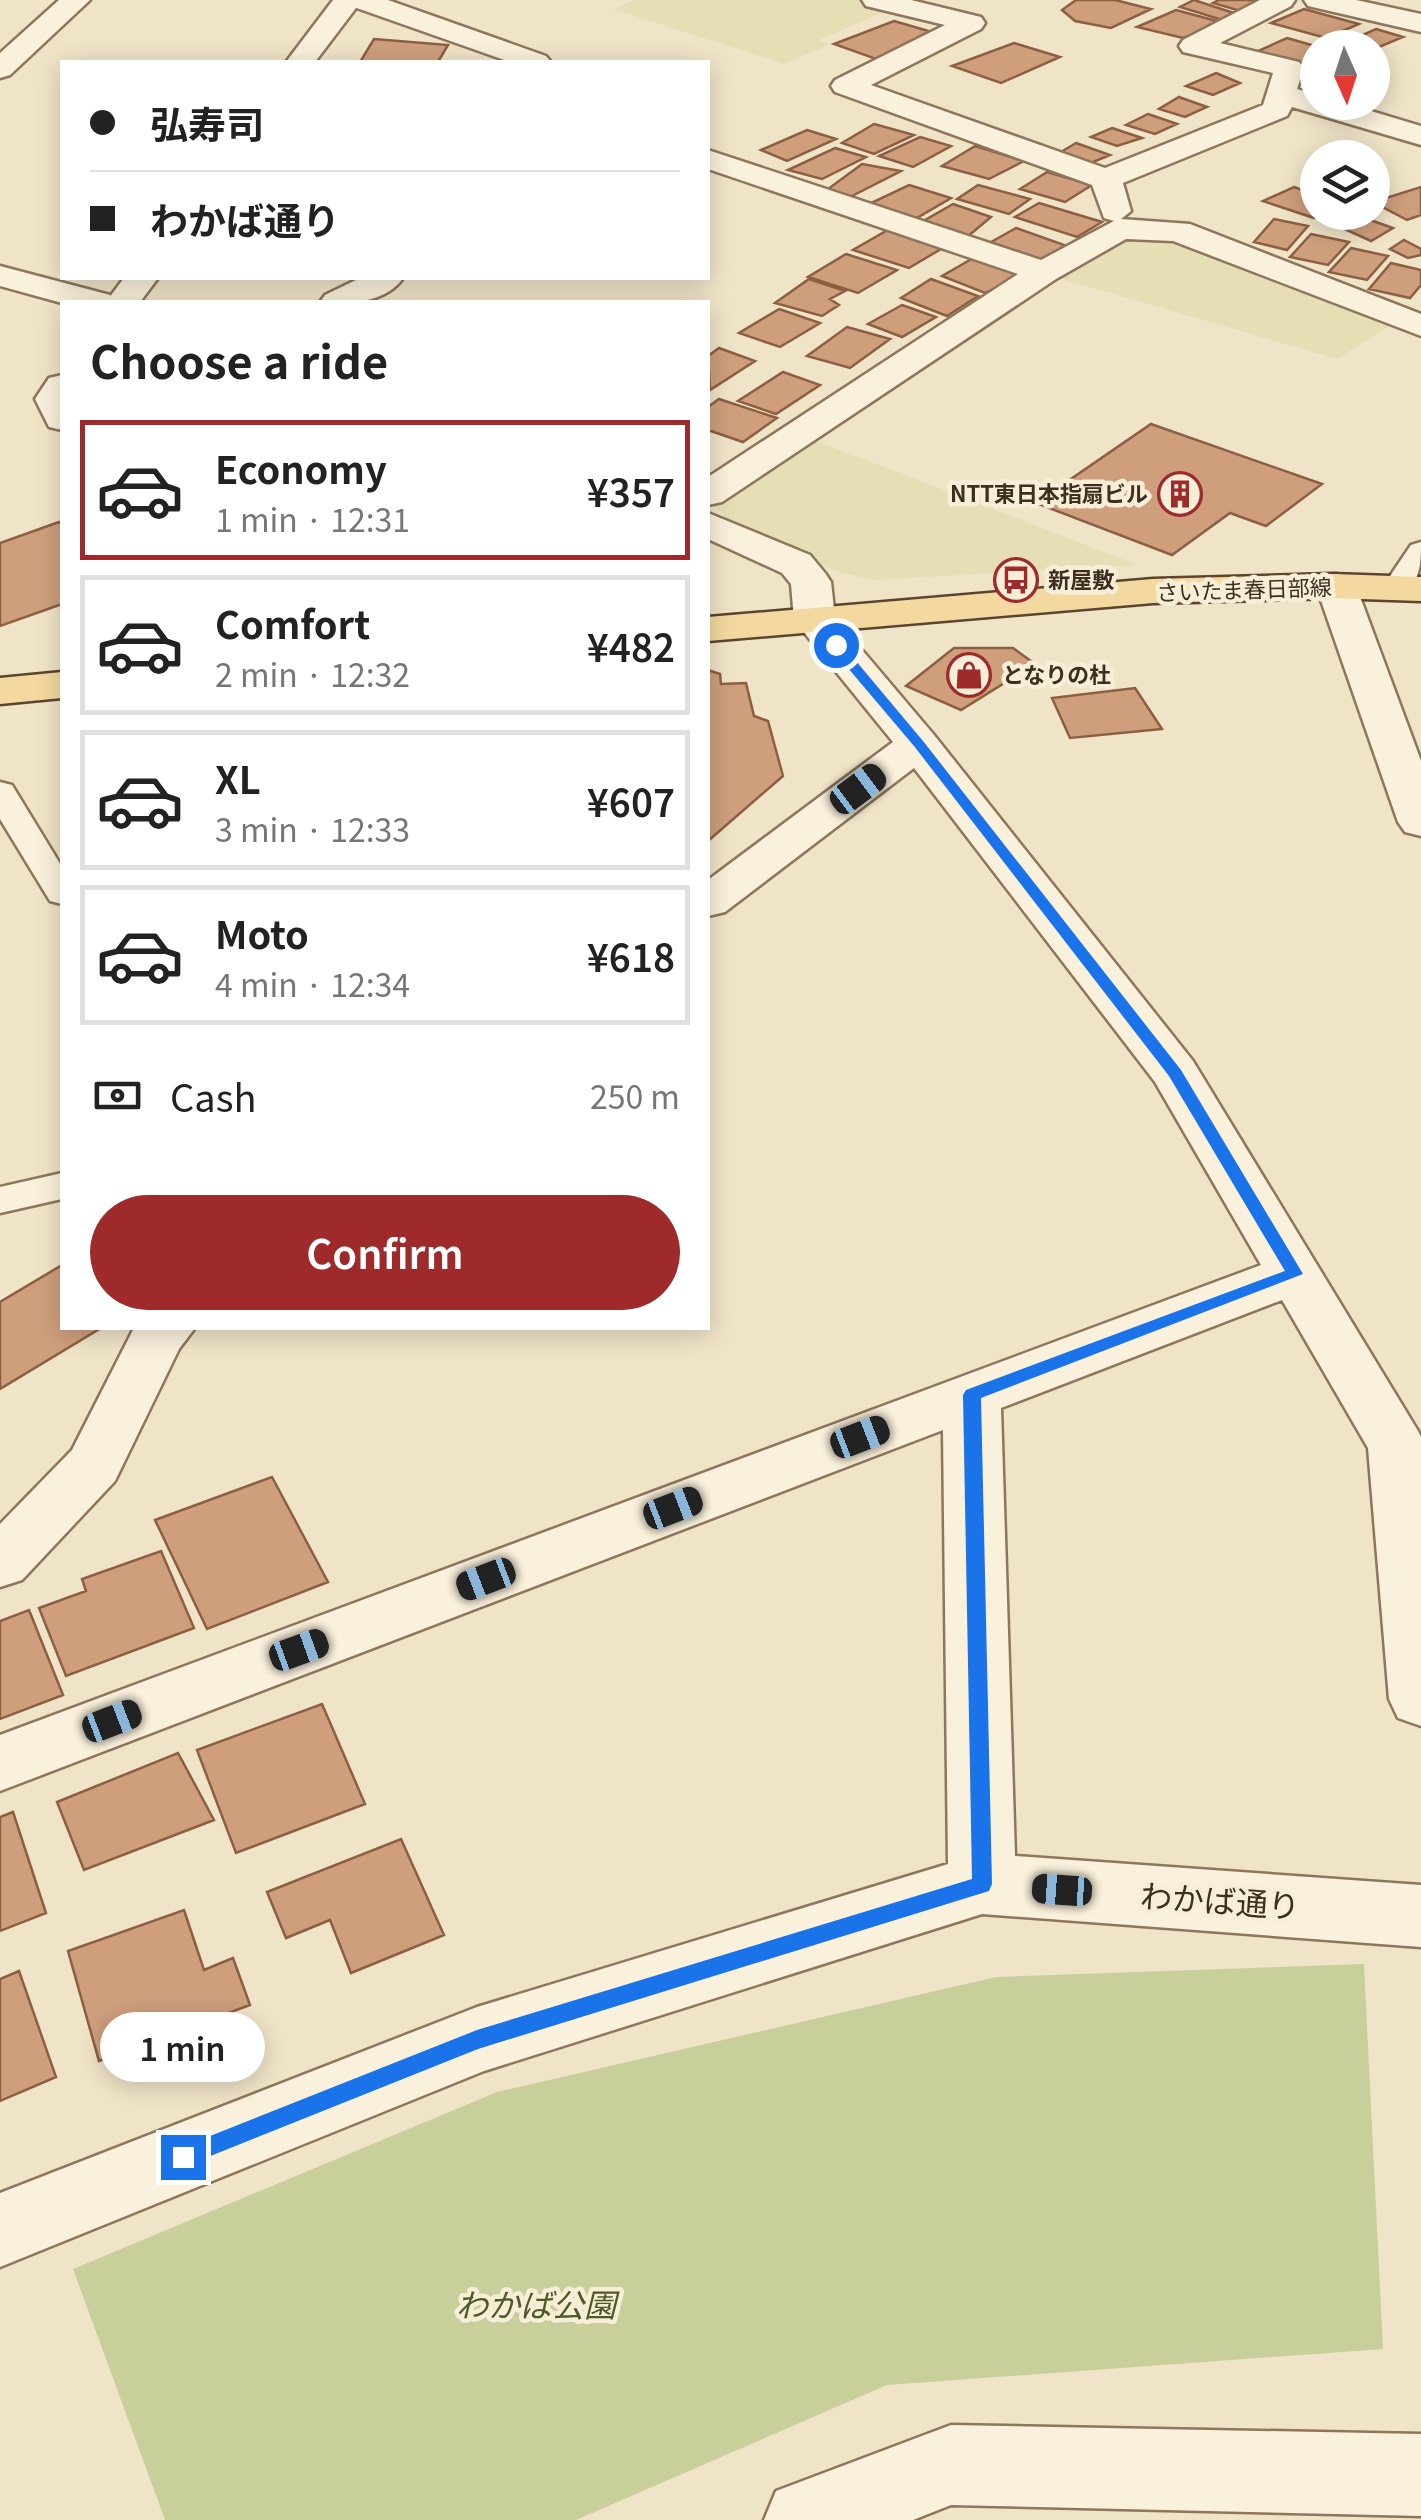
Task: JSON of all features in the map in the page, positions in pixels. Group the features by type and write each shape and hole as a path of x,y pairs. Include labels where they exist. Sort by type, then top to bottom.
{"main road":[{"name":"さいたま春日部線","path":"710,629 1050,598 1336,586 1409,588"},
{"path":"0,691 60,685"}],"street":[{"path":"4,59 76,0"},
{"path":"302,60 348,0"},
{"path":"362,0 530,60"},
{"path":"876,0 971,23 846,86 1106,179 1276,110 1289,68 1193,46 1280,0"},
{"path":"1318,0 1421,22"},
{"path":"1282,94 1421,136"},
{"path":"710,159 1044,272"},
{"path":"1106,179 1120,228"},
{"path":"710,493 1044,272 1120,228 1178,230 1421,326"},
{"path":"0,276 90,300"},
{"path":"341,300 382,280"},
{"path":"60,389 53,399 60,415"},
{"path":"710,527 796,564 812,582 815,620 918,744 1175,1073 1398,1448 1411,1488 1421,1700"},
{"path":"1336,586 1421,822"},
{"path":"710,900 918,744"},
{"path":"0,1763 1295,1274"},
{"path":"0,1563 10,1557 94,1464 157,1336 164,1330"},
{"path":"972,1395 982,1884"},
{"name":"わかば通り","path":"0,2230 477,2040 982,1884 1421,1916"},
{"path":"805,2520 951,2465 1421,2475"}],"lane":[{"path":"1409,588 1421,551"},
{"path":"0,792 60,891"},
{"path":"0,1200 60,1186"}],"shaded area":[{"path":"635,0 858,0 893,8 819,40 828,45 784,64 613,9"},
{"path":"1125,233 1176,237 1389,326 1337,359 1062,279"},
{"path":"814,440 1138,565 871,580 836,571 742,531 715,506"}],"green space":[{"name":"わかば公園","path":"1364,1964 1383,2349 887,2385 576,2520 165,2520 73,2269 497,2092 996,1977"}],"building":[{"path":"1076,0 1115,0 1151,9 1111,28 1075,21 1062,10"},
{"path":"1194,0 1243,16 1229,22 1180,7"},
{"path":"1213,3 1268,3 1247,13"},
{"path":"1304,9 1359,24 1345,30 1300,31 1271,23"},
{"path":"1176,10 1224,23 1183,38 1137,27"},
{"path":"894,21 932,32 876,59 834,44"},
{"path":"1287,38 1300,42 1300,64 1256,52"},
{"path":"374,39 448,45 439,60 361,60"},
{"path":"1014,43 1060,57 1001,83 952,66"},
{"path":"1216,73 1240,83 1213,95 1186,86"},
{"path":"1179,97 1207,107 1185,117 1159,109"},
{"path":"1148,114 1177,124 1155,134 1126,125"},
{"path":"874,124 914,135 874,154 842,143"},
{"path":"1112,128 1142,138 1117,146 1091,137"},
{"path":"807,130 836,139 787,161 761,150"},
{"path":"920,137 951,146 913,167 879,156"},
{"path":"1076,143 1110,155 1086,165 1054,156"},
{"path":"975,146 1024,161 989,179 942,166"},
{"path":"835,148 866,157 822,179 788,170"},
{"path":"862,164 901,171 850,197 828,189"},
{"path":"1047,172 1092,185 1065,202 1020,189"},
{"path":"909,185 951,198 915,219 871,203"},
{"path":"978,185 1030,199 1009,214 957,199"},
{"path":"1294,187 1300,189 1300,213 1263,201"},
{"path":"1421,187 1421,215 1407,220 1390,211 1390,197"},
{"path":"1039,203 1102,222 1077,237 1015,217"},
{"path":"953,204 991,217 967,237 920,223"},
{"path":"1274,219 1300,224 1300,230 1304,230 1287,250 1254,242"},
{"path":"891,228 946,246 909,268 853,250"},
{"path":"1016,228 1067,246 1040,263 986,245"},
{"path":"1347,230 1390,230 1371,241"},
{"path":"1311,234 1349,242 1328,265 1290,257"},
{"path":"1404,240 1421,249 1421,255 1408,258 1390,249"},
{"path":"1351,248 1388,256 1367,280 1329,272"},
{"path":"846,254 897,270 858,293 808,277"},
{"path":"975,257 1024,274 985,293 942,276"},
{"path":"1391,263 1421,270 1421,285 1410,298 1369,289"},
{"path":"809,279 845,291 830,299 839,305 822,316 775,303"},
{"path":"931,279 978,296 947,316 901,298"},
{"path":"902,305 936,317 902,337 868,324"},
{"path":"779,309 820,323 780,347 739,333"},
{"path":"847,327 890,339 850,368 807,356"},
{"path":"719,348 755,361 710,390 710,355"},
{"path":"783,372 820,385 776,414 738,401"},
{"path":"719,399 777,418 743,442 710,431 710,406"},
{"name":"NTT東日本指扇ビル","path":"1151,424 1322,484 1266,526 1230,513 1172,555 1036,503"},
{"path":"60,523 60,605 0,626 0,543"},
{"name":"となりの杜","path":"954,648 1013,648 1035,664 961,710 906,686"},
{"path":"710,671 720,674 721,684 746,683 754,716 768,721 783,776 710,839"},
{"path":"1135,688 1162,729 1070,738 1052,698"},
{"path":"60,1266 60,1330 98,1330 0,1389 0,1302"},
{"path":"272,1477 328,1582 207,1629 155,1520"},
{"path":"161,1551 194,1628 66,1676 39,1608 86,1591 82,1579"},
{"path":"29,1610 63,1695 0,1719 0,1621"},
{"path":"322,1704 365,1804 236,1853 197,1750"},
{"path":"178,1753 214,1820 84,1870 57,1802"},
{"path":"13,1812 46,1913 0,1931 0,1817"},
{"path":"401,1839 444,1935 351,1973 330,1920 286,1938 267,1892"},
{"path":"184,1910 204,1970 233,1958 250,2005 99,2061 68,1951"},
{"path":"19,1971 56,2077 0,2101 0,1979"}],"place":[{"name":"NTT東日本指扇ビル","path":"1180,494"},
{"name":"新屋敷","path":"1016,580"},
{"name":"となりの杜","path":"969,675"}],"route":[{"path":"183,2157 477,2040 982,1884 972,1395 1295,1274 1175,1073 836,645"}]}
